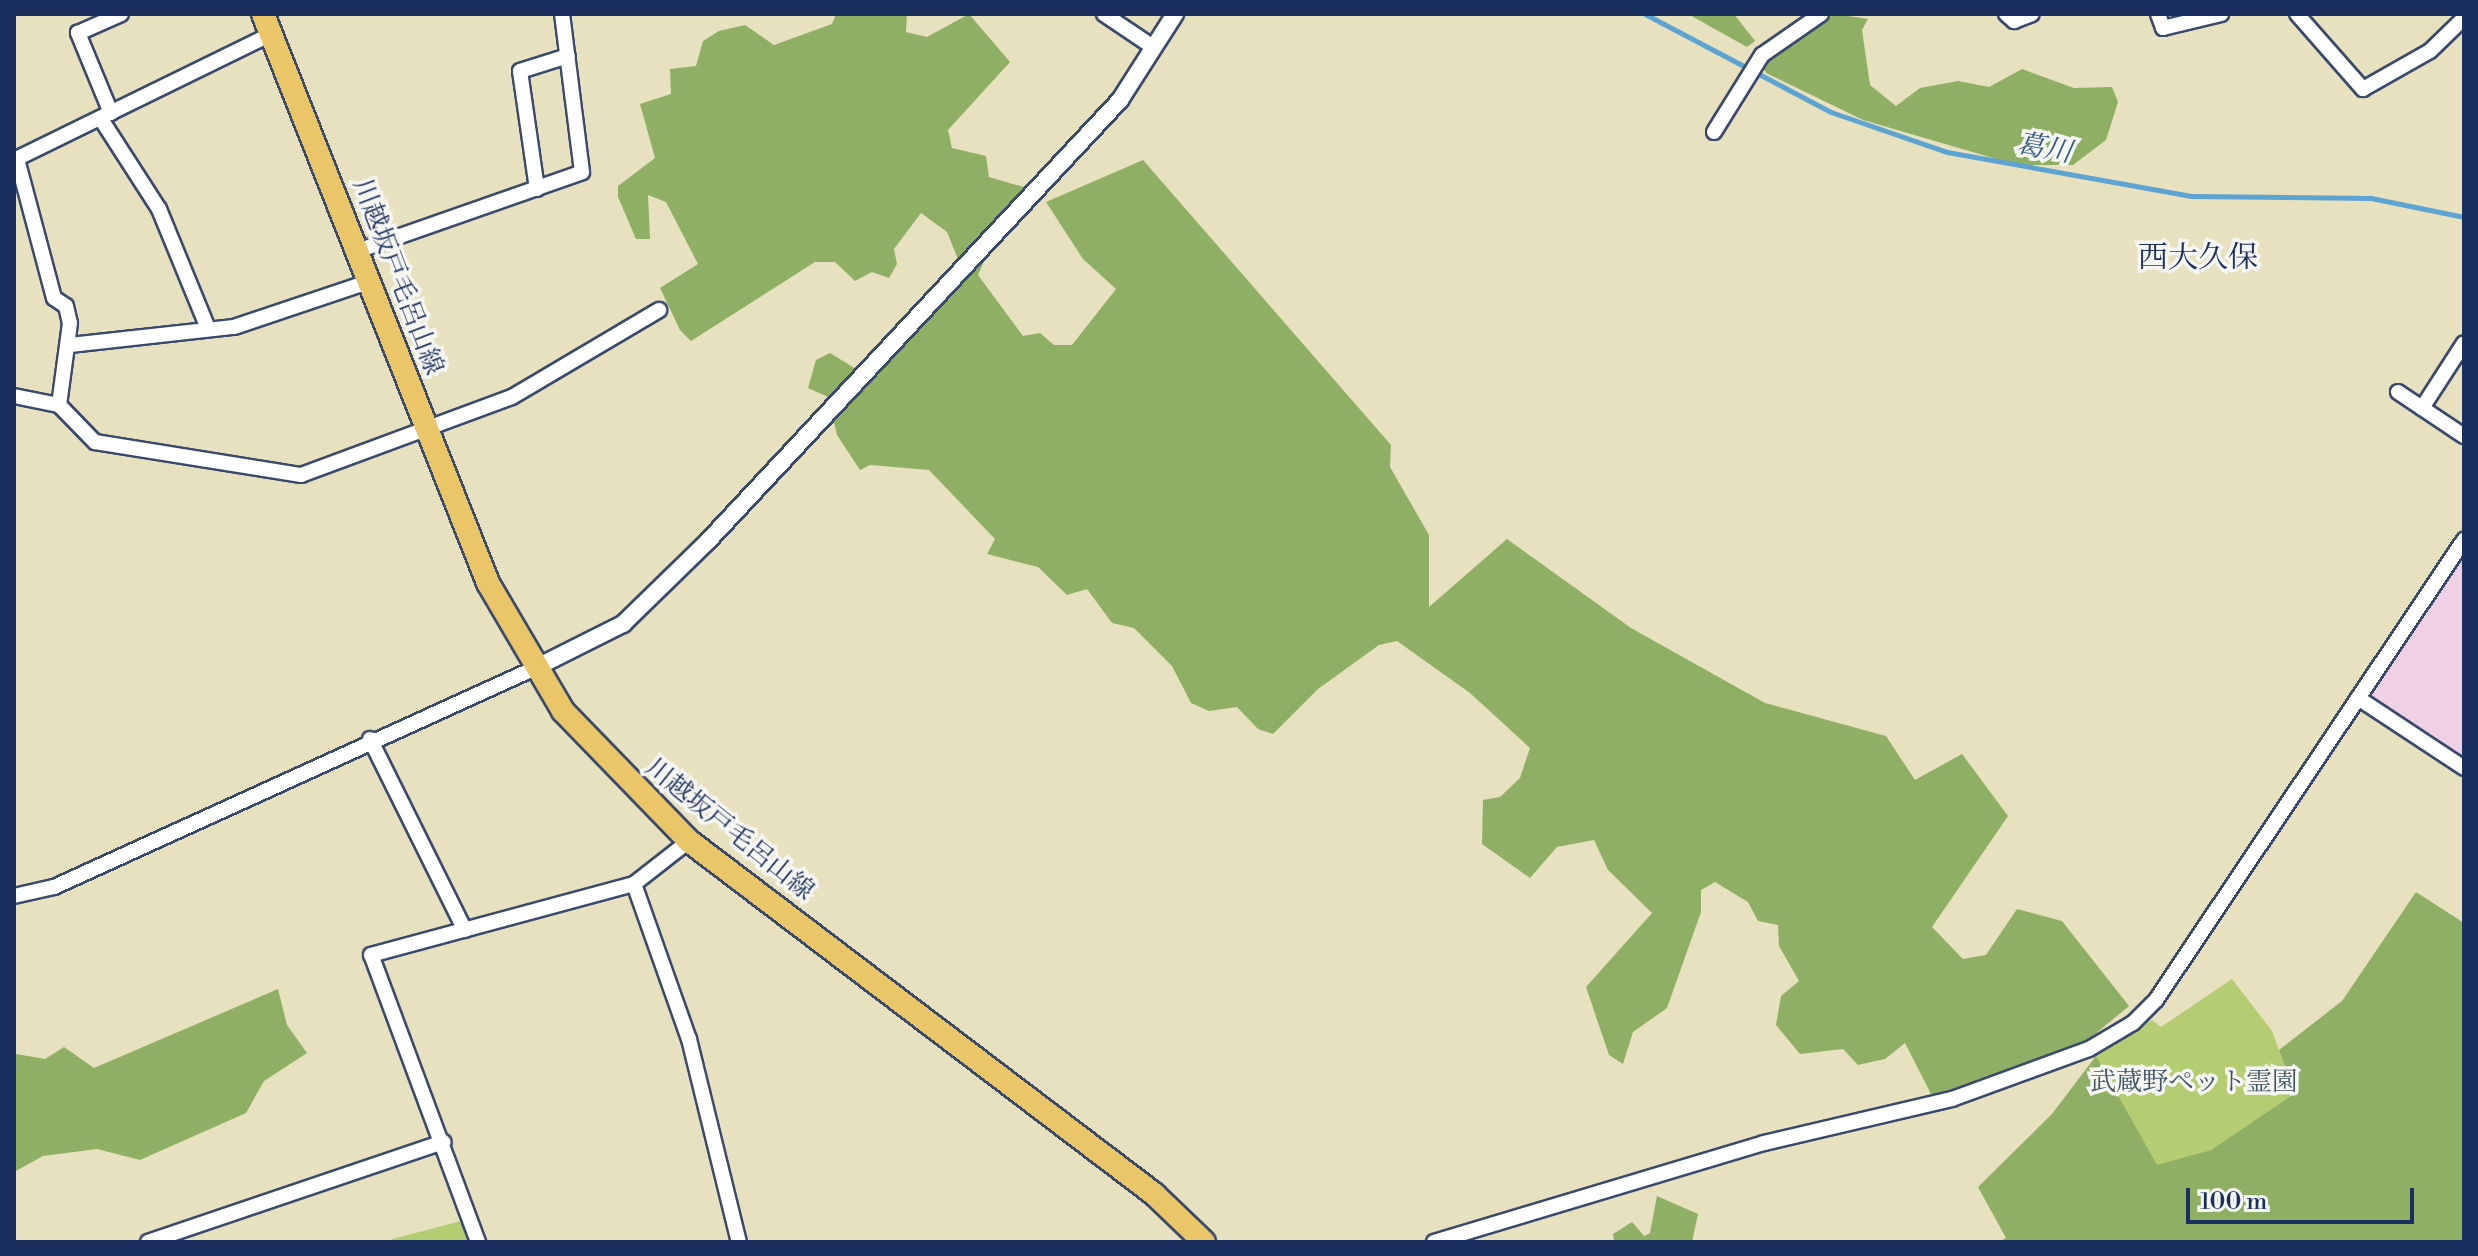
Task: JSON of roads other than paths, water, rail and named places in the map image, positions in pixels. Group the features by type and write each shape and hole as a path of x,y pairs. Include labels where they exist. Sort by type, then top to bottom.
{"main road":[{"name":"川越坂戸毛呂山線","path":"268,20 426,431 533,669 604,762 689,841 1142,1185 1204,1242"}],"street":[{"path":"121,14 78,33 106,116 159,209 207,326"},
{"path":"357,251 537,189 586,166 562,14"},
{"path":"1104,14 1153,47"},
{"path":"14,896 80,876 370,739 533,669 623,624 709,540 1120,100 1175,14"},
{"path":"1714,132 1753,68 1821,14"},
{"path":"2006,14 2014,21 2032,14"},
{"path":"2158,14 2163,28 2221,14"},
{"path":"2297,14 2363,89 2430,51 2464,18"},
{"path":"59,405 70,345 66,306 54,298 15,160 106,116 268,20"},
{"path":"537,189 520,71 568,56"},
{"path":"70,345 296,311 368,282"},
{"path":"14,396 59,405 95,442 283,476 426,431 528,389 659,310"},
{"path":"2422,408 2464,343"},
{"path":"2398,392 2464,436"},
{"path":"1434,1242 1764,1143 1952,1099 2106,1040 2156,1000 2464,540"},
{"path":"2358,698 2464,768"},
{"path":"370,739 465,930"},
{"path":"478,1242 444,1142 371,955 634,884 689,841"},
{"path":"634,884 689,1039 739,1242"},
{"path":"148,1242 444,1142"}],"waterway":[{"name":"葛川","path":"1645,14 1831,112 1947,152 2191,196 2371,198 2464,217"}],"district":[{"name":"西大久保","path":"2198,258"}],"park label":[{"name":"武蔵野ペット霊園","path":"2194,1083"}]}
